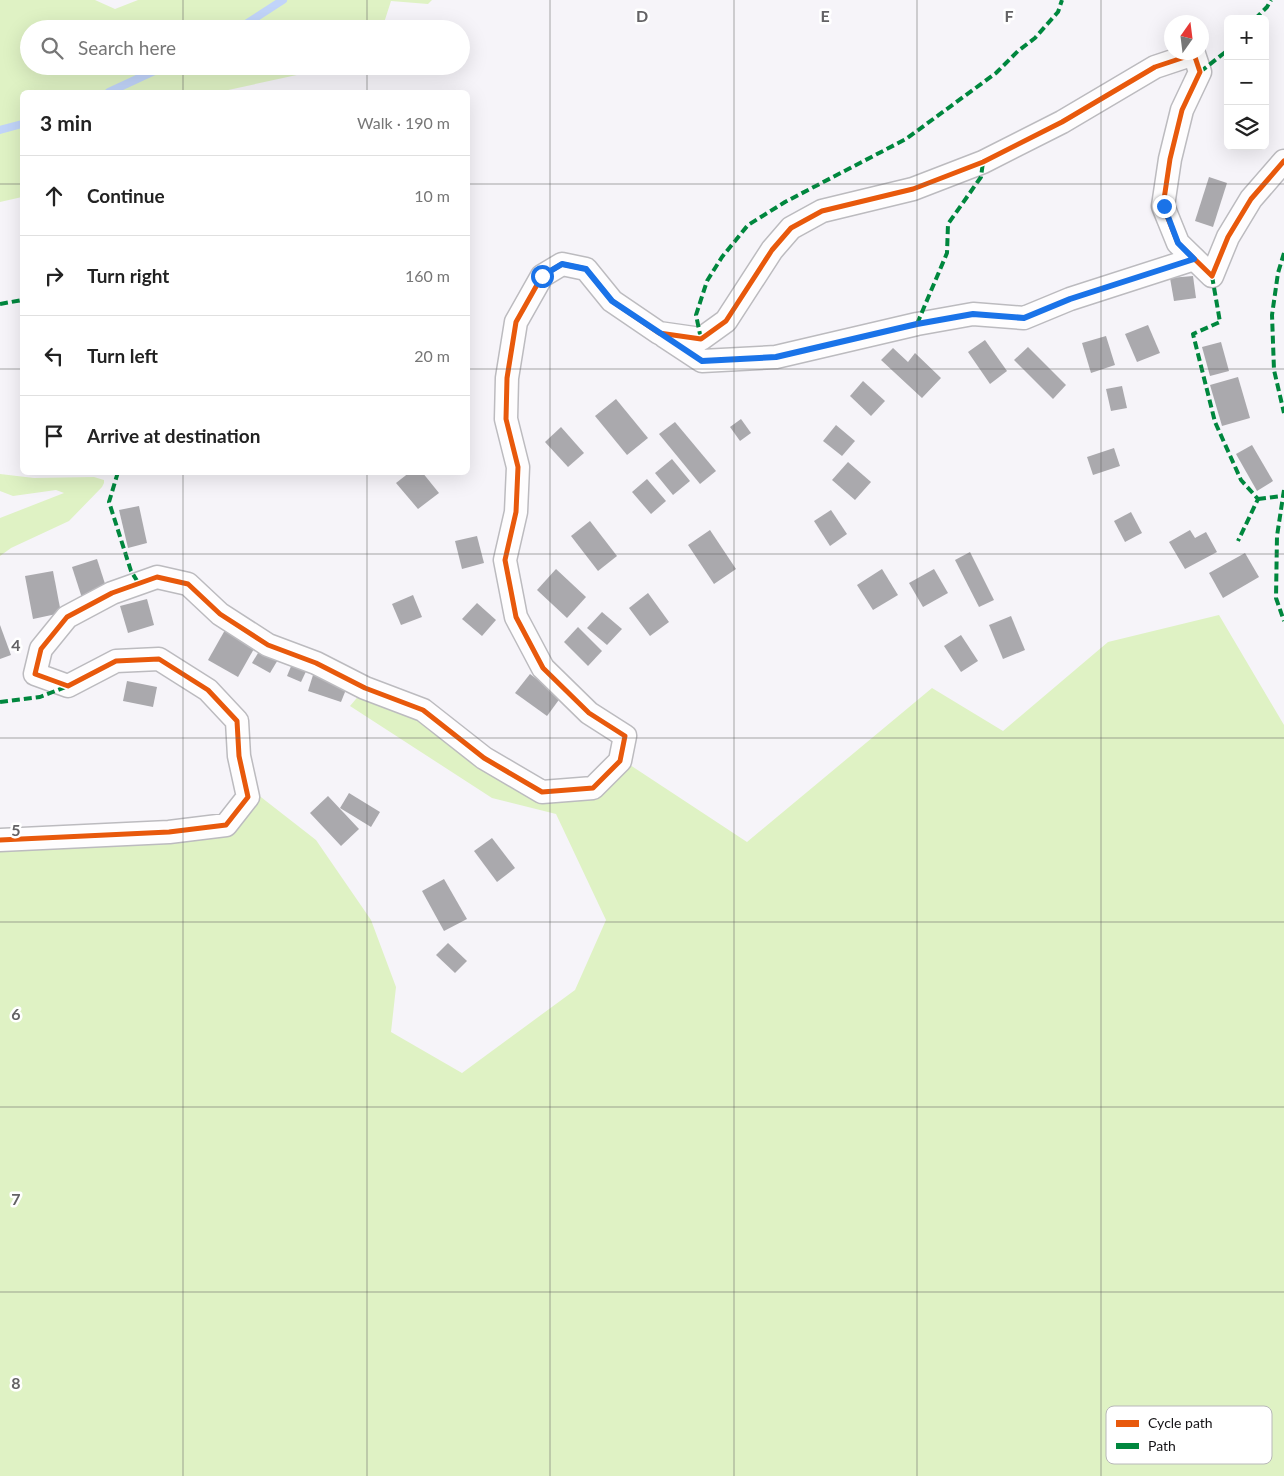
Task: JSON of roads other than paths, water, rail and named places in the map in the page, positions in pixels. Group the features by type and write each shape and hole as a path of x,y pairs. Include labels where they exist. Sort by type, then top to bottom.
{"street":[{"path":"659,333 701,339 726,321 772,250 791,228 822,211 913,189 983,162 1062,122 1155,67 1194,54 1200,72 1182,110 1170,159 1164,206 1178,243 1212,276 1228,237 1251,198 1284,161"},
{"path":"0,840 169,832 226,825 248,797 239,756 237,721 208,690 159,659 116,661 68,686 35,674 41,649 67,617 112,594 157,577 188,584 220,614 268,645 316,663 365,688 424,710 484,758 542,792 594,788 620,761 625,736 590,712 543,668 516,618 504,560 516,512 518,467 506,419 508,378 516,322 542,276 562,264 586,269 612,301 702,361 776,357 917,324 973,314 1024,318 1070,299 1194,259"}],"waterway":[{"path":"252,20 283,0"},
{"path":"113,90 146,75"},
{"path":"0,130 20,125"}]}
